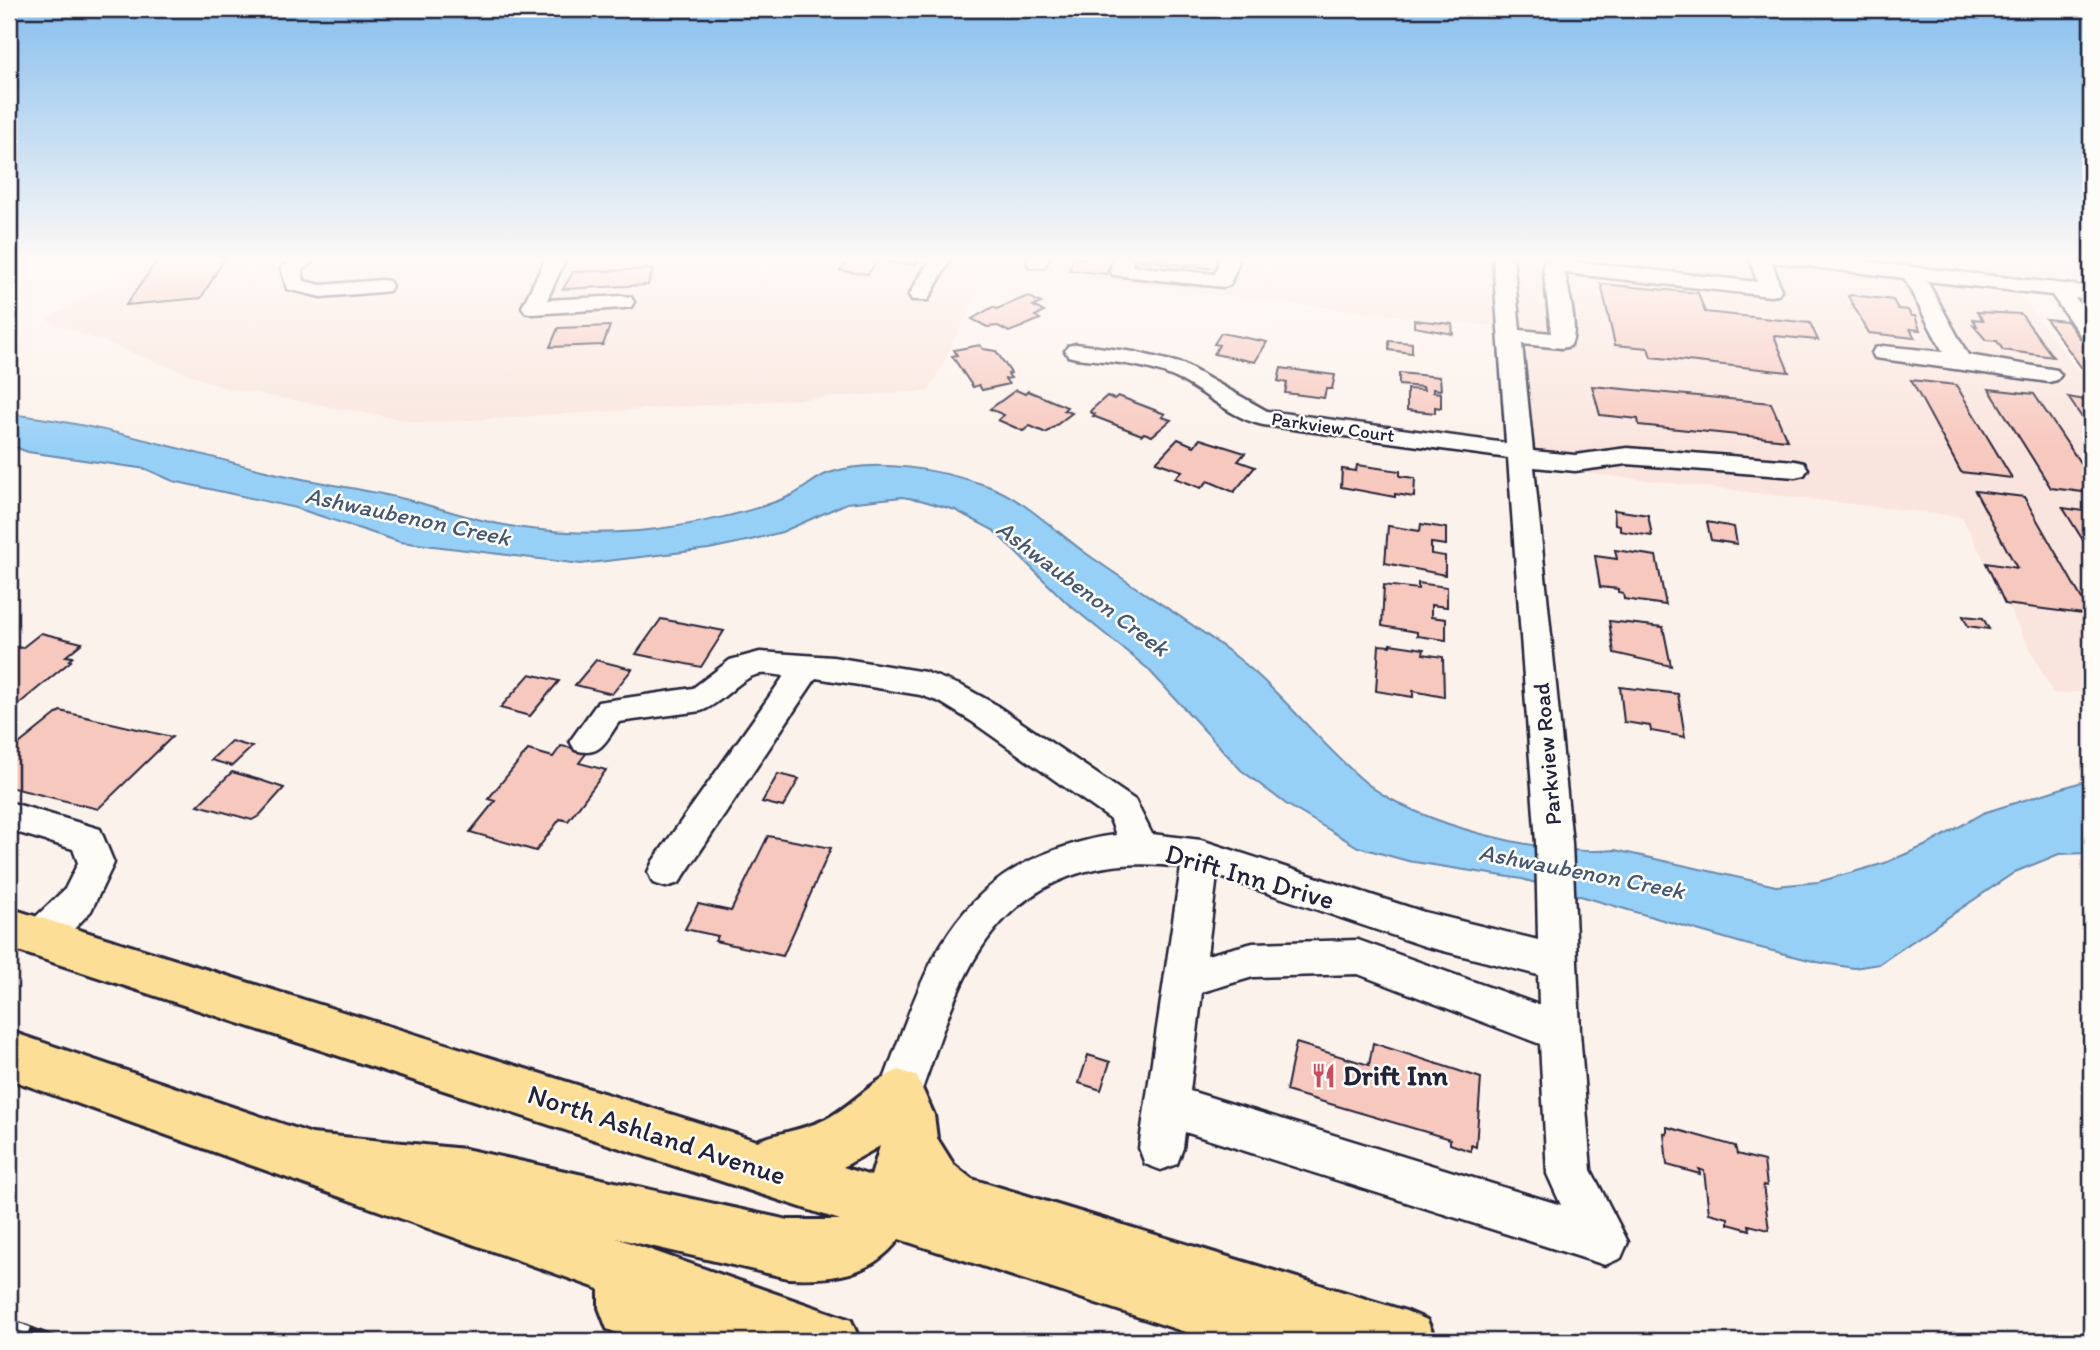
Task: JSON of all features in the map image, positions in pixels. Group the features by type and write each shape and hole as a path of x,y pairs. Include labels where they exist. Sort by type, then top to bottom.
{"main road":[{"name":"North Ashland Avenue","path":"24,933 1304,1341"},
{"path":"9,1055 830,1341"},
{"path":"761,1166 838,1143 875,1118 903,1115"},
{"path":"314,1160 465,1176 788,1249 830,1251 857,1242 873,1227 886,1209 898,1177 903,1115"},
{"path":"903,1115 930,1182 946,1197 1406,1341"},
{"path":"628,1272 628,1308 720,1341"}],"street":[{"name":"Parkview Road","path":"1167,1105 1605,1242 1569,1174 1560,1032 1558,892 1509,321"},
{"path":"1510,336 1562,341 1562,321"},
{"path":"1938,321 1959,361"},
{"name":"Parkview Court","path":"1076,351 1170,368 1190,376 1240,410 1263,418 1575,463 1627,456 1795,469"},
{"path":"1883,352 2049,375"},
{"path":"587,741 608,711 701,699 741,668 760,663 808,665 901,678 951,694 1017,735 1123,810 1140,847"},
{"path":"666,872 808,665"},
{"path":"9,816 87,839 96,863 78,900 24,933"},
{"name":"Drift Inn Drive","path":"903,1115 943,983 962,946 982,916 1005,894 1038,873 1081,855 1140,847 1201,855 1456,940 1559,962"},
{"path":"1161,1148 1201,855"},
{"path":"1184,979 1253,960 1358,957 1560,1032"}],"shaded area":[{"path":"49,321 964,321 929,391 421,423 225,388"},
{"path":"1446,321 2040,321 2091,388 2091,691 2053,694 1962,517 1522,466 1509,328"}],"water":[{"name":"Ashwaubenon Creek","path":"9,414 106,430 282,475 407,499 499,524 559,532 638,531 716,519 775,502 797,493 824,475 847,468 887,466 928,470 985,485 1026,506 1087,554 1239,659 1272,688 1365,782 1388,798 1449,824 1520,843 1587,851 1615,850 1776,886 1818,882 1885,863 1929,844 1983,813 2091,779 2091,853 2059,854 2015,872 1879,964 1854,968 1817,962 1745,944 1522,879 1408,861 1358,847 1286,804 1241,770 1147,668 1067,603 993,530 955,510 902,497 847,503 782,532 751,540 709,549 581,564 400,542 296,508 173,481 146,469 28,452 9,445"}],"building":[{"path":"976,321 1035,321 1009,332 998,326 987,327"},
{"path":"1414,321 1452,324 1453,334 1414,327"},
{"path":"1609,321 1791,321 1810,323 1818,340 1774,336 1789,372 1651,357 1648,348 1615,345"},
{"path":"1862,321 1917,321 1920,330 1910,329 1915,338 1869,333"},
{"path":"1974,321 2026,321 2053,357 2003,350 1997,341 1986,340 1973,325 1977,326"},
{"path":"2047,321 2067,321 2091,353 2091,368 2081,367"},
{"path":"610,326 603,345 550,347 558,328"},
{"path":"1221,333 1267,342 1255,362 1214,354 1219,345 1214,344"},
{"path":"1389,341 1412,343 1412,353 1389,350"},
{"path":"980,345 983,349 996,351 1011,373 1008,374 1011,378 1005,379 1009,384 982,390 979,385 973,387 952,356 957,355 954,350"},
{"path":"1281,368 1335,375 1332,389 1326,389 1324,398 1285,393 1287,383 1278,381"},
{"path":"1399,373 1440,377 1441,390 1433,389 1433,392 1441,393 1441,408 1435,407 1435,413 1407,410 1407,389 1424,390 1423,387 1399,385"},
{"path":"1911,380 1956,385 2012,478 1961,472"},
{"path":"1592,386 1771,403 1787,440 1639,425 1638,419 1600,415"},
{"path":"1989,389 2034,394 2091,479 2091,493 2051,488"},
{"path":"1016,390 1025,394 1028,391 1067,407 1064,410 1072,413 1046,433 1030,426 1023,431 998,420 1004,415 990,409"},
{"path":"1107,396 1114,399 1118,396 1165,414 1162,417 1171,420 1152,436 1144,433 1142,435 1093,416 1095,414 1090,412 1091,410"},
{"path":"2068,397 2091,401 2091,431"},
{"path":"1178,439 1194,446 1200,439 1245,453 1238,461 1255,467 1234,492 1208,481 1201,488 1175,478 1182,471 1156,462"},
{"path":"1357,465 1400,471 1400,476 1415,478 1414,497 1395,494 1395,497 1341,487 1342,469 1356,471"},
{"path":"1975,491 2024,497 2091,615 2005,604 1986,563 2017,568"},
{"path":"2063,508 2091,512 2091,553"},
{"path":"1614,510 1648,515 1652,536 1620,531 1620,525 1615,524"},
{"path":"1707,522 1734,527 1737,544 1711,540"},
{"path":"1421,524 1446,528 1446,545 1431,543 1431,554 1445,556 1445,575 1385,563 1388,526 1420,531"},
{"path":"1615,550 1656,556 1666,605 1624,599 1623,593 1618,592 1618,589 1600,587 1595,556 1617,559"},
{"path":"1418,583 1447,587 1447,607 1431,605 1431,617 1446,619 1446,640 1417,636 1417,632 1382,626 1384,585 1418,589"},
{"path":"1963,616 1983,618 1989,629 1968,626"},
{"path":"661,619 724,631 701,667 636,654"},
{"path":"1609,621 1663,627 1671,666 1614,653"},
{"path":"41,633 82,643 66,656 73,657 69,660 71,661 9,712 9,649 12,646 22,648"},
{"path":"1379,645 1424,649 1423,654 1443,657 1444,697 1413,691 1413,697 1376,691"},
{"path":"596,660 632,669 612,694 575,685"},
{"path":"530,674 559,681 530,716 500,708"},
{"path":"1620,687 1678,694 1685,737 1651,731 1650,726 1624,722"},
{"path":"60,711 172,737 98,809 9,787 9,752"},
{"path":"231,741 252,747 232,766 211,760"},
{"path":"561,746 588,751 579,763 606,770 568,821 560,819 536,851 470,832 495,801 488,799 528,750 553,757"},
{"path":"232,772 284,788 259,816 252,820 198,805"},
{"path":"778,774 799,779 783,807 762,802"},
{"path":"768,836 831,848 783,956 715,941 718,936 685,929 698,904 731,911"},
{"path":"1296,1043 1369,1065 1373,1043 1481,1078 1476,1147 1471,1145 1471,1151 1467,1150 1450,1144 1450,1139 1286,1091"},
{"path":"1088,1055 1110,1062 1101,1090 1079,1083"},
{"path":"1667,1127 1735,1146 1737,1154 1764,1161 1767,1186 1763,1185 1769,1230 1749,1225 1750,1230 1728,1224 1728,1218 1709,1213 1704,1171 1699,1169 1700,1174 1667,1165 1664,1133 1667,1134"}],"railway":[{"path":"9,1323 56,1341"}],"place":[{"name":"Drift Inn","path":"1323,1075"}]}
